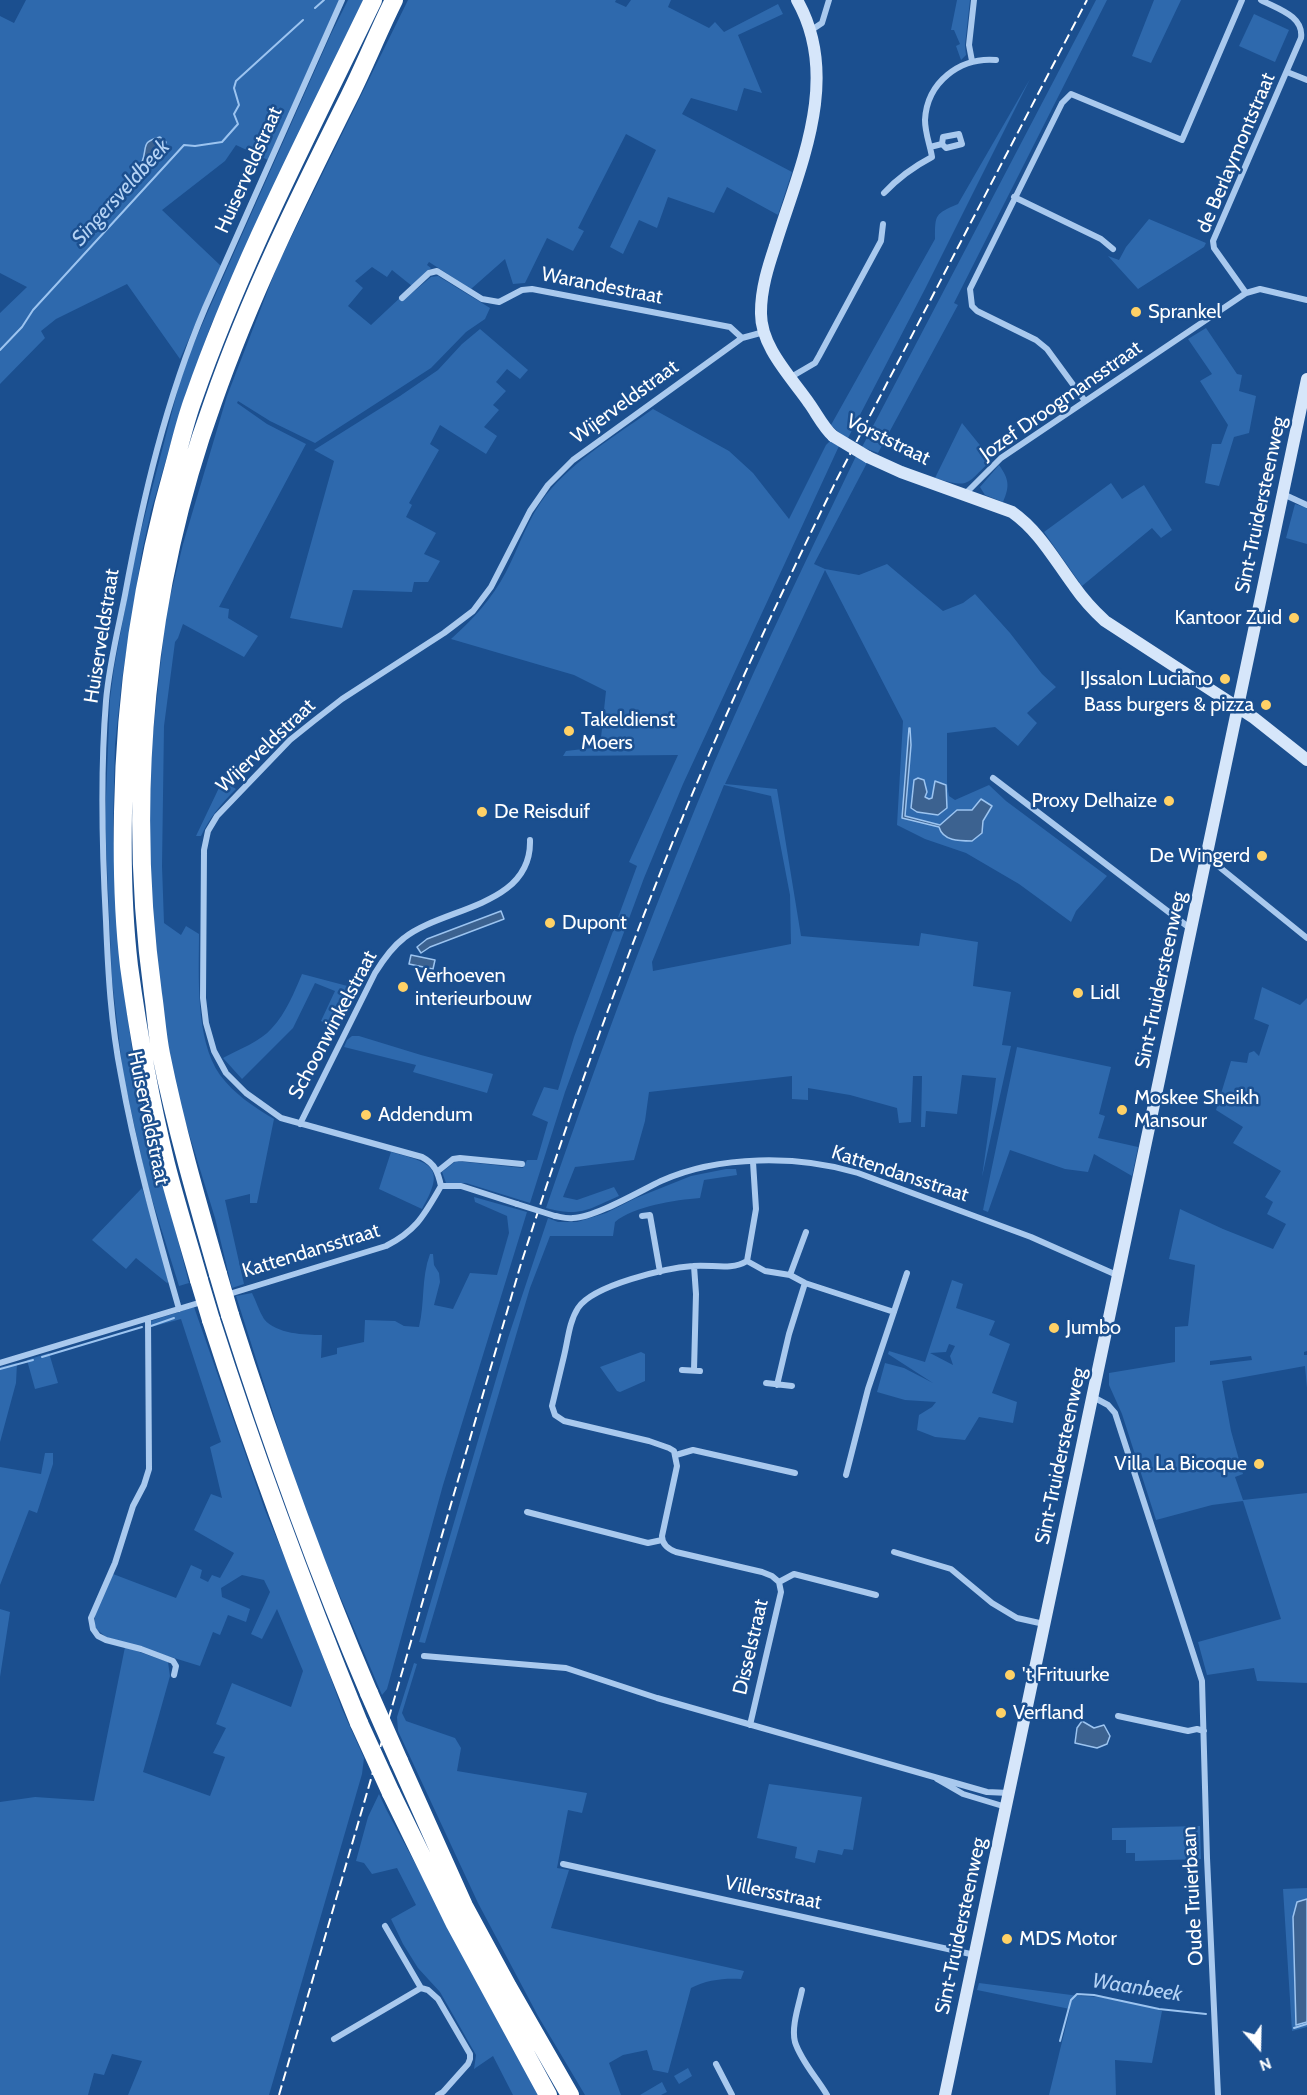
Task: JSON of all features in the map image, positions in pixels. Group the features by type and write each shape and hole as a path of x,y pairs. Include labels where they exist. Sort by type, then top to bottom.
{"highway":[{"path":"373,0 261,232 193,399 160,512 140,608 130,685 124,762 122,864 129,963 143,1057 166,1164 211,1320 246,1431 279,1523 359,1723 391,1792 456,1924 548,2095"},
{"path":"394,0 279,239 243,323 212,404 179,514 161,599 149,685 143,769 141,858 147,952 161,1051 184,1156 230,1315 295,1508 334,1612 464,1906 570,2095"}],"main road":[{"name":"Vorststraat","path":"797,0 810,31 816,60 818,88 811,134 764,283 760,314 764,332 774,353 833,436 868,457 901,472 1012,512 1027,522 1041,538 1081,596 1105,621 1238,708 1307,760"},
{"name":"Sint-Truidersteenweg","path":"945,2095 1307,379"}],"street":[{"name":"Huiserveldstraat","path":"179,1309 143,1182 120,1074 114,1028 109,982 102,822 106,700 146,493 187,351 342,0"},
{"path":"810,31 822,23 830,0"},
{"path":"972,61 969,45 974,0"},
{"path":"1085,401 1047,349 1036,340 977,311 972,306 970,289 1062,103 1071,94 1182,140 1242,0"},
{"path":"1261,0 1298,20 1302,29 1301,38 1287,72"},
{"path":"884,193 914,166 932,157 926,136 925,119 929,102 946,76 972,61 996,60"},
{"name":"de Berlaymontstraat","path":"1246,293 1213,242 1287,72 1307,80"},
{"path":"930,147 942,144"},
{"path":"1014,197 1101,239 1113,249"},
{"path":"791,377 815,363 881,241 883,224"},
{"name":"Warandestraat","path":"402,298 429,273 437,271 482,299 490,301 499,302 522,290 532,289 729,327 742,338"},
{"path":"1246,293 1260,289 1307,300"},
{"name":"Jozef Droogmansstraat","path":"965,494 1001,458 1246,293"},
{"name":"Wijerveldstraat","path":"438,1171 422,1157 281,1118 246,1093 226,1073 214,1052 206,1023 203,998 204,850 208,831 217,816 290,740 342,699 444,633 473,611 491,587 530,511 548,485 573,460 742,338 764,332"},
{"path":"1282,494 1307,505"},
{"path":"993,778 1191,929"},
{"name":"Schoonwinkelstraat","path":"300,1124 386,955 404,937 424,926 482,904 502,893 518,877 530,855 530,840"},
{"path":"1208,857 1307,938"},
{"path":"441,1186 438,1171 453,1159 522,1164"},
{"name":"Kattendansstraat","path":"0,1363 386,1246 403,1237 420,1222 441,1186 461,1186 555,1216 574,1218 588,1215 662,1181 708,1166 794,1161 824,1164 858,1173 1031,1237 1119,1276"},
{"path":"527,1512 648,1543 662,1540 677,1466 676,1455 669,1448 649,1441 564,1421 555,1415 552,1406 571,1324 585,1300 596,1292 660,1272 694,1266 738,1267 747,1261 756,1209 753,1162"},
{"path":"642,1216 650,1215 660,1272"},
{"path":"790,1275 806,1232"},
{"path":"747,1261 765,1271 790,1275 805,1283 894,1312"},
{"path":"682,1370 697,1371 694,1266"},
{"path":"846,1475 868,1389 907,1273"},
{"path":"777,1385 789,1334 805,1283"},
{"path":"148,1319 149,1470 133,1506 115,1563 91,1618 93,1629 98,1636 173,1661 176,1666 174,1675"},
{"path":"766,1383 792,1386"},
{"name":"Oude Truierbaan","path":"1093,1397 1108,1405 1115,1413 1200,1675 1203,1700 1207,1858 1218,2095"},
{"path":"676,1455 693,1450 795,1473"},
{"name":"Disselstraat","path":"662,1540 670,1550 762,1572 779,1582 781,1592 750,1725"},
{"path":"894,1552 951,1569 992,1603 1017,1618 1045,1624"},
{"path":"779,1582 794,1574 876,1594"},
{"path":"424,1656 566,1668 657,1698 987,1792 1009,1793"},
{"path":"1118,1716 1188,1731 1204,1731"},
{"path":"931,1776 963,1794 1006,1807"},
{"name":"Villersstraat","path":"563,1864 975,1955"},
{"path":"385,1926 421,1988 428,1990 438,1999 470,2054 468,2064 442,2094"},
{"path":"334,2039 421,1988"},
{"path":"802,1990 795,2041 812,2074 827,2095"},
{"path":"716,2064 732,2095"}],"shaded area":[{"path":"26,0 339,0 268,160 236,145 225,161 162,210 221,266 180,359 127,284 56,319 41,331 45,338 0,384 0,313 27,287 0,273 0,16 14,23"},
{"path":"348,0 366,0 211,325 182,405 151,511 142,552 122,679 115,745 113,826 117,922 136,1079 189,1283 179,1286 147,1183 123,1074 112,979 105,821 110,699 114,668 136,550 179,385 190,352"},
{"path":"408,0 616,0 615,2 626,7 631,0 671,0 668,7 709,28 715,22 724,32 778,4 783,14 738,35 762,93 744,88 737,111 691,98 682,114 792,172 778,215 727,187 714,213 668,197 657,228 639,220 623,254 610,247 656,150 626,134 578,228 584,231 573,251 547,238 525,283 513,284 505,259 471,289 429,262 427,265 431,268 412,286 392,270 387,277 372,267 355,281 363,288 348,306 371,325 403,295 406,298 431,277 438,276 490,308 485,319 466,332 431,368 315,443 270,421 238,401 237,403 267,424 306,444 219,607 229,609 228,618 258,636 244,657 183,624 175,642 164,726 162,866 164,923 181,935 186,926 199,934 200,1007 206,1044 212,1060 220,1075 238,1094 274,1119 257,1203 250,1203 250,1194 225,1200 244,1284 232,1288 215,1218 174,1085 161,1013 153,931 149,847 151,752 166,614 183,544 227,396 278,264"},
{"path":"957,0 970,0 966,55 961,60 956,46 960,44 954,30 951,30"},
{"path":"1096,0 1107,0 954,303 958,305 878,453 862,447"},
{"path":"1154,0 1181,0 1151,63 1132,56"},
{"path":"1254,14 1289,30 1275,62 1239,46"},
{"path":"1030,79 847,440 831,425 935,239 935,224 938,216 958,204"},
{"path":"160,137 166,142 162,153 133,185 128,185 126,182 142,162 147,143"},
{"path":"1149,219 1206,243 1204,247 1138,289 1108,256 1119,260 1126,247"},
{"path":"1206,328 1237,374 1242,375 1239,391 1256,396 1249,433 1234,437 1219,486 1205,483 1212,444 1221,444 1228,425 1200,381 1212,374 1188,339"},
{"path":"480,329 528,370 520,379 507,369 496,382 506,391 493,405 499,410 484,427 497,436 486,454 440,425 430,444 439,450 409,503 412,505 406,517 436,533 424,554 440,561 428,582 414,582 412,592 353,590 342,628 290,618 334,461 314,450 438,370 462,344"},
{"path":"653,409 729,451 753,473 789,519 826,445 830,441 839,446 683,784 644,878 565,1092 530,1203 466,1183 446,1183 442,1172 456,1161 523,1168 527,1160 537,1160 548,1122 532,1115 544,1087 558,1090 574,1037 637,866 629,862 678,755 563,756 566,751 600,747 606,691 574,675 451,639 495,591 534,513 557,482 583,459"},
{"path":"962,423 992,460 967,482 956,483 935,478"},
{"path":"857,454 868,461 814,564 825,569 859,575 887,564 943,611 963,603 975,594 1042,674 1056,687 1027,713 1037,723 1018,746 995,727 947,733 949,796 955,800 989,785 1006,801 1107,876 1076,911 1071,922 1019,884 966,853 925,839 897,825 903,721 825,570 725,784 777,789 801,936 919,946 921,933 978,942 973,986 1011,992 1002,1045 1011,1046 982,1177 996,1078 962,1075 957,1114 926,1111 925,1127 921,1127 922,1076 913,1076 911,1122 899,1123 897,1108 850,1095 808,1088 808,1100 792,1099 792,1076 649,1092 645,1121 634,1160 575,1167 563,1197 577,1200 614,1187 619,1196 583,1211 567,1212 546,1208 655,908 695,809 753,674","holes":["724,785 771,796 790,895 791,944 653,971 652,962"]},
{"path":"999,465 1005,474 1007,483 1003,502 985,495 980,487"},
{"path":"1111,483 1122,499 1144,485 1172,530 1161,538 1152,528 1082,586 1044,532"},
{"path":"1295,504 1307,508 1307,544 1286,538"},
{"path":"909,728 911,745 905,816 940,825 957,810 972,810 981,799 992,806 983,821 982,833 972,841 948,838 939,827 902,818"},
{"path":"227,771 233,775 228,784 236,789 216,811 201,836 196,836"},
{"path":"918,778 924,780 927,792 925,797 929,799 932,798 935,781 946,785 947,808 938,815 917,812 911,808 914,780"},
{"path":"501,911 504,919 430,947 421,953 417,947 427,939"},
{"path":"411,955 435,960 433,969 409,964"},
{"path":"302,974 355,988 335,1028 321,1021 335,991 315,983 293,1028 242,1079 223,1058 255,1041 272,1028 286,1009"},
{"path":"1262,987 1300,1005 1307,998 1307,1351 1304,1355 1307,1355 1307,1388 1305,1366 1222,1381 1231,1431 1243,1474 1235,1477 1243,1500 1307,1493 1307,1683 1257,1681 1254,1668 1207,1675 1198,1642 1281,1619 1243,1501 1212,1505 1156,1520 1122,1414 1109,1385 1109,1373 1175,1362 1175,1327 1188,1326 1195,1265 1169,1259 1180,1209 1273,1249 1286,1224 1267,1214 1273,1202 1265,1197 1281,1171 1233,1143 1243,1127 1216,1110 1231,1061 1247,1063 1249,1053 1254,1051 1259,1056 1269,1025 1254,1019","holes":["1251,1356 1252,1360 1210,1365 1210,1361"]},
{"path":"352,1036 359,1036 493,1074 487,1093 413,1072 416,1065 344,1047"},
{"path":"1017,1047 1111,1067 1099,1114 1105,1116 1098,1138 1138,1147 1132,1176 1094,1154 1088,1172 1065,1169 1010,1150 988,1212 983,1210"},
{"path":"391,1152 416,1160 431,1168 434,1175 433,1184 422,1209 379,1189"},
{"path":"736,1169 737,1175 704,1180 700,1198 655,1205 623,1216 615,1222 613,1236 550,1236 530,1288 425,1643 419,1642 508,1338 548,1218 558,1222 577,1222 606,1213 691,1176"},
{"path":"142,1188 172,1279 167,1283 136,1258 126,1269 92,1240"},
{"path":"474,1197 527,1212 443,1485 387,1689 382,1695 306,1516 236,1296 252,1293 264,1319 276,1328 291,1333 322,1335 321,1358 337,1354 337,1348 364,1342 365,1320 395,1321 404,1326 419,1327 425,1272 430,1254 433,1254 440,1282 434,1305 453,1309 470,1273 497,1275 509,1233 507,1216 475,1202"},
{"path":"952,1280 963,1284 956,1308 995,1321 989,1335 1010,1344 992,1393 1017,1402 1013,1423 979,1417 965,1440 935,1437 917,1430 919,1415 936,1402 905,1400 877,1392 885,1363 904,1368 933,1383 888,1354 889,1351 925,1362","holes":["949,1344 955,1346 950,1356 953,1365 930,1353 946,1352"]},
{"path":"194,1307 265,1510 303,1602 342,1709 364,1758 362,1774 269,2095 128,2095 142,2061 112,2054 104,2075 94,2073 88,2095 0,2095 0,1802 35,1797 94,1801 125,1647 168,1662 170,1676 143,1772 210,1796 225,1757 213,1753 226,1728 216,1724 232,1683 291,1707 303,1671 277,1609 262,1639 251,1634 270,1592 264,1580 242,1575 221,1588 222,1597 250,1609 246,1622 228,1615 220,1635 213,1632 200,1666 106,1637 95,1628 95,1613 113,1574 176,1598 191,1565 202,1570 200,1578 208,1582 212,1575 220,1578 234,1553 194,1530 211,1494 222,1498 210,1447 221,1442 181,1319 151,1327 151,1321"},
{"path":"641,1352 645,1354 645,1381 620,1392 617,1391 600,1367"},
{"path":"49,1353 58,1383 35,1389 27,1360"},
{"path":"17,1363 16,1383 0,1442 0,1367"},
{"path":"45,1453 53,1453 53,1464 37,1513 29,1510 0,1585 0,1467 41,1474"},
{"path":"0,1609 10,1612 0,1677"},
{"path":"414,1663 417,1664 402,1713 406,1721 455,1738 461,1748 457,1771 587,1793 582,1813 568,1810 557,1868 569,1870 551,1928 744,1971 741,1979 715,1980 691,1988 668,2073 653,2070 647,2050 623,2055 609,2063 621,2095 585,2095 538,2016 478,1903 398,1731 397,1717"},
{"path":"1082,1721 1094,1728 1104,1725 1110,1736 1107,1744 1097,1748 1075,1743 1077,1728"},
{"path":"769,1784 862,1797 853,1850 844,1849 842,1855 818,1850 815,1863 795,1858 797,1847 757,1838"},
{"path":"379,1794 539,2095 513,2095 493,2056 474,2069 476,2055 440,1992 418,1968 403,1944 391,1919 416,1905 397,1868 372,1874 364,1863 356,1861 368,1817"},
{"path":"1200,1826 1201,1859 1135,1861 1135,1853 1126,1853 1126,1840 1112,1840 1112,1828"},
{"path":"1307,1888 1307,2027 1292,2031 1283,1889"},
{"path":"1307,1899 1307,2022 1296,2025 1293,1917 1297,1902"},
{"path":"979,1983 1110,1999 1162,2011 1152,2063 1115,2060 1116,2095 1049,2095 1070,2009 977,1990"},
{"path":"688,2068 692,2076 679,2084 674,2076"},
{"path":"662,2082 667,2092 661,2095 640,2095"}],"waterway":[{"name":"Singersveldbeek","path":"315,8 324,0"},
{"name":"Singersveldbeek","path":"0,350 22,327 33,310 184,145 195,146 222,142 238,124 234,114 239,105 234,88 236,81 303,20"},
{"path":"151,1326 174,1318"},
{"path":"42,1357 142,1327"},
{"path":"0,1369 33,1360"},
{"name":"Waanbeek","path":"1060,2041 1071,2000 1077,1994 1094,1995 1159,2009 1206,2014"},
{"name":"Waanbeek","path":"1294,2028 1307,2024"}],"railway":[{"path":"279,2095 520,1267 618,982 720,729 817,520 1087,0"}],"place":[{"name":"Sprankel","path":"1136,312"},
{"name":"Kantoor Zuid","path":"1294,618"},
{"name":"IJssalon Luciano","path":"1225,679"},
{"name":"Bass burgers & pizza","path":"1266,705"},
{"name":"Takeldienst Moers","path":"569,731"},
{"name":"Proxy Delhaize","path":"1169,801"},
{"name":"De Reisduif","path":"482,812"},
{"name":"De Wingerd","path":"1262,856"},
{"name":"Dupont","path":"550,923"},
{"name":"Verhoeven interieurbouw","path":"403,987"},
{"name":"Lidl","path":"1078,993"},
{"name":"Moskee Sheikh Mansour","path":"1122,1110"},
{"name":"Addendum","path":"366,1115"},
{"name":"Jumbo","path":"1054,1328"},
{"name":"Villa La Bicoque","path":"1259,1464"},
{"name":"'t Frituurke","path":"1010,1675"},
{"name":"Verfland","path":"1001,1713"},
{"name":"MDS Motor","path":"1007,1939"}]}
